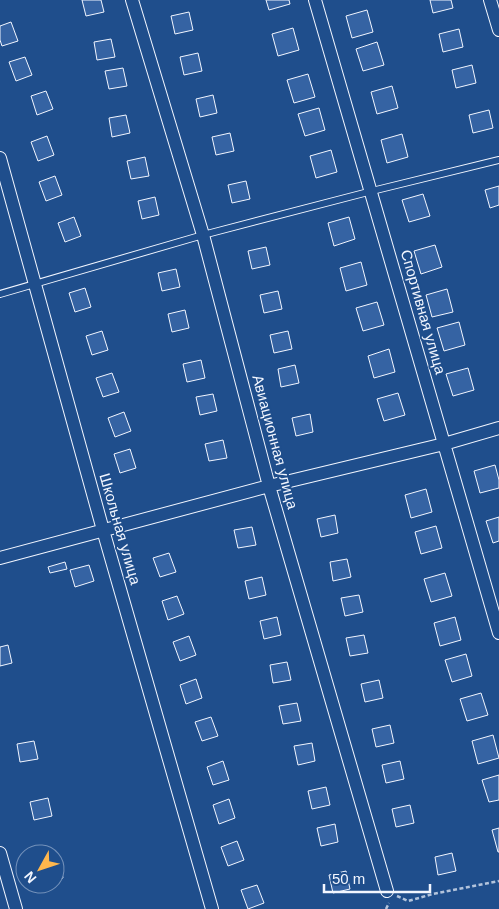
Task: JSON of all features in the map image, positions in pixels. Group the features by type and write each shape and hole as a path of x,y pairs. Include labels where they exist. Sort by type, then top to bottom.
{"street":[{"name":"Авиационная улица","path":"132,0 203,235 269,486 387,892"},
{"name":"Спортивная улица","path":"315,0 499,633"},
{"path":"490,0 499,30"},
{"name":"Школьная улица","path":"0,158 103,530 212,909"},
{"path":"0,558 269,486 444,444 499,428"},
{"path":"0,853 16,909"}],"lane":[{"path":"0,294 203,235 499,160"}],"path":[{"path":"387,892 408,901 499,881"}],"building":[{"path":"82,0 101,0 104,12 86,16"},
{"path":"266,0 289,0 290,4 269,10"},
{"path":"430,0 451,0 453,8 433,13"},
{"path":"367,10 373,32 352,38 346,16"},
{"path":"189,12 193,30 175,34 171,16"},
{"path":"11,22 18,41 2,46 0,26"},
{"path":"293,28 299,50 278,56 272,34"},
{"path":"459,29 463,47 443,52 439,34"},
{"path":"111,39 115,57 97,60 94,42"},
{"path":"377,42 384,65 363,71 356,49"},
{"path":"198,53 202,71 184,75 180,57"},
{"path":"25,57 32,75 16,81 9,62"},
{"path":"472,65 476,83 456,88 452,70"},
{"path":"123,68 127,86 109,89 105,71"},
{"path":"308,74 315,97 294,103 287,80"},
{"path":"392,86 398,108 377,114 371,92"},
{"path":"46,91 53,109 37,115 31,96"},
{"path":"213,95 217,113 200,117 196,99"},
{"path":"319,108 325,130 305,136 298,114"},
{"path":"489,110 493,128 473,133 469,115"},
{"path":"126,115 130,133 112,137 109,118"},
{"path":"230,133 234,151 216,155 212,137"},
{"path":"402,134 408,157 387,163 381,140"},
{"path":"47,136 54,155 38,161 31,142"},
{"path":"331,150 337,172 316,178 310,156"},
{"path":"145,157 149,176 131,179 127,161"},
{"path":"55,176 62,195 46,201 39,182"},
{"path":"246,181 250,199 232,203 228,185"},
{"path":"499,186 499,205 490,208 485,190"},
{"path":"423,194 430,216 409,222 402,200"},
{"path":"155,197 159,215 142,219 138,201"},
{"path":"74,217 81,236 65,242 58,223"},
{"path":"349,217 355,239 334,246 328,223"},
{"path":"435,245 442,267 421,274 414,251"},
{"path":"266,247 270,265 252,269 248,251"},
{"path":"361,262 367,285 346,291 340,268"},
{"path":"176,269 180,287 162,291 158,273"},
{"path":"85,288 91,307 75,312 69,293"},
{"path":"447,289 453,312 432,317 426,295"},
{"path":"278,291 282,309 264,313 260,295"},
{"path":"377,302 384,325 363,331 356,308"},
{"path":"185,310 189,328 172,332 168,314"},
{"path":"459,322 465,345 444,351 437,328"},
{"path":"102,331 108,350 92,355 86,336"},
{"path":"288,331 292,349 274,353 270,335"},
{"path":"389,349 395,372 374,378 368,356"},
{"path":"201,360 205,378 187,382 183,364"},
{"path":"295,365 299,383 281,387 278,369"},
{"path":"468,368 474,390 453,396 446,374"},
{"path":"112,373 119,392 103,397 96,378"},
{"path":"398,393 405,415 384,421 377,399"},
{"path":"213,394 217,411 200,415 196,397"},
{"path":"124,412 131,431 115,437 108,418"},
{"path":"310,414 313,432 296,436 292,418"},
{"path":"223,440 227,458 209,461 205,444"},
{"path":"130,449 136,468 120,473 114,454"},
{"path":"495,465 499,488 480,493 474,471"},
{"path":"426,489 432,512 411,518 405,495"},
{"path":"335,515 338,533 321,537 317,519"},
{"path":"499,517 499,541 493,543 486,521"},
{"path":"436,526 442,548 421,554 415,532"},
{"path":"252,527 256,545 238,548 234,530"},
{"path":"169,553 176,572 160,577 153,558"},
{"path":"347,559 351,577 333,581 330,562"},
{"path":"65,562 67,569 50,573 48,567"},
{"path":"89,565 94,581 75,587 70,570"},
{"path":"445,573 452,596 431,602 424,579"},
{"path":"262,577 266,595 249,599 245,581"},
{"path":"359,595 363,612 345,616 341,598"},
{"path":"177,596 184,614 168,620 162,601"},
{"path":"277,617 281,635 264,639 260,621"},
{"path":"455,617 461,640 440,646 434,623"},
{"path":"364,635 368,653 350,656 346,638"},
{"path":"189,636 196,655 180,661 173,642"},
{"path":"8,645 12,663 0,666 0,647"},
{"path":"466,654 472,676 452,682 445,660"},
{"path":"287,662 291,680 273,683 270,665"},
{"path":"196,679 202,698 186,704 180,685"},
{"path":"379,680 383,698 365,702 361,684"},
{"path":"481,693 488,715 467,721 460,699"},
{"path":"297,703 301,721 283,724 279,706"},
{"path":"211,717 218,736 202,741 195,722"},
{"path":"390,725 394,743 376,747 372,729"},
{"path":"493,735 499,758 478,764 472,741"},
{"path":"34,741 38,759 20,762 17,744"},
{"path":"312,743 315,761 298,765 294,746"},
{"path":"223,761 229,780 213,785 207,767"},
{"path":"400,761 404,779 386,783 382,765"},
{"path":"499,775 499,800 489,802 482,780"},
{"path":"326,787 330,805 312,809 308,791"},
{"path":"48,798 52,816 34,820 30,802"},
{"path":"229,799 235,818 219,824 213,805"},
{"path":"410,805 414,823 396,827 392,809"},
{"path":"335,824 338,842 321,846 317,828"},
{"path":"499,828 499,852 498,852 492,830"},
{"path":"237,841 244,860 228,866 221,847"},
{"path":"452,853 456,871 438,875 435,857"},
{"path":"346,871 350,889 333,893 329,875"},
{"path":"257,885 264,903 248,909 241,890"}]}
